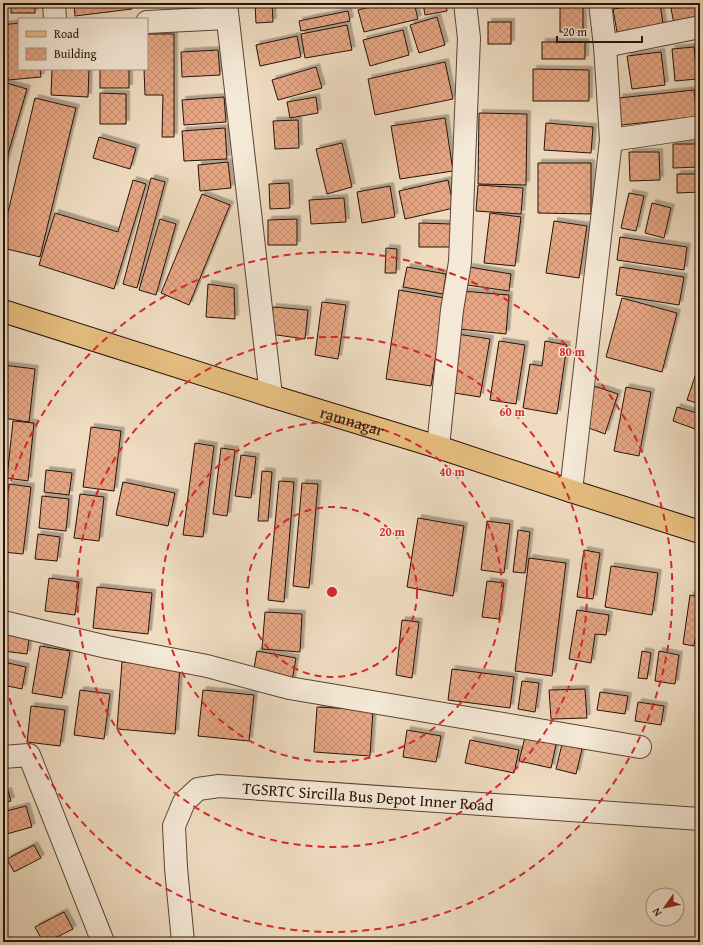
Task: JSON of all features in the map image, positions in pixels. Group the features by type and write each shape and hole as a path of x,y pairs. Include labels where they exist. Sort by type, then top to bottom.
{"main road":[{"name":"ramnagar","path":"3,311 438,447 700,532"}],"street":[{"path":"54,3 55,18"},
{"path":"438,447 452,310 460,262 469,38 465,3"},
{"path":"572,491 611,140 605,46 600,3"},
{"path":"148,22 227,10 271,396"},
{"path":"605,46 700,27"},
{"path":"611,140 700,127"},
{"path":"3,622 107,647 207,666 296,689 640,747"},
{"path":"3,757 30,755 103,942"},
{"name":"TGSRTC Sircilla Bus Depot Inner Road","path":"183,942 176,868 174,826 184,802 198,789 219,786 700,819"}],"building":[{"path":"11,3 35,3 35,13 11,13"},
{"path":"74,3 131,3 132,9 75,16"},
{"path":"146,3 176,3 176,4 147,7"},
{"path":"187,3 214,3 214,7 188,10"},
{"path":"255,3 272,3 273,22 256,23"},
{"path":"386,3 414,3 418,19 364,32 358,10"},
{"path":"423,3 446,3 447,11 425,15"},
{"path":"660,3 664,31 618,38 613,9"},
{"path":"670,3 700,3 700,21 674,24"},
{"path":"560,5 583,5 583,32 560,32"},
{"path":"348,11 350,21 301,31 299,21"},
{"path":"437,17 445,45 419,53 410,25"},
{"path":"488,22 511,22 511,44 488,44"},
{"path":"18,23 18,70 40,70 41,77 8,80 3,25"},
{"path":"347,25 352,50 305,58 301,34"},
{"path":"403,30 409,55 370,66 363,40"},
{"path":"148,34 174,34 174,137 162,137 163,95 145,95 144,70 148,70"},
{"path":"297,36 301,57 260,66 256,45"},
{"path":"542,42 585,42 585,59 542,59"},
{"path":"698,46 700,46 700,60"},
{"path":"694,47 697,79 675,81 672,49"},
{"path":"218,50 220,75 182,77 181,52"},
{"path":"661,52 665,85 632,89 627,56"},
{"path":"445,62 453,99 375,115 368,79"},
{"path":"316,67 322,88 278,100 272,80"},
{"path":"533,69 589,70 589,101 533,101"},
{"path":"52,70 89,70 88,97 51,95"},
{"path":"100,70 129,70 129,88 100,88"},
{"path":"3,82 27,89 3,171"},
{"path":"694,90 697,117 621,125 619,98"},
{"path":"100,93 126,94 126,124 100,124"},
{"path":"224,97 226,122 184,125 182,100"},
{"path":"316,97 318,113 290,118 287,102"},
{"path":"35,98 76,108 40,257 3,248 3,224 5,225"},
{"path":"479,113 527,114 526,185 478,184"},
{"path":"445,118 453,171 400,179 391,126"},
{"path":"298,120 299,148 275,149 273,121"},
{"path":"546,123 593,127 591,153 544,150"},
{"path":"225,128 227,159 184,161 182,131"},
{"path":"99,137 136,148 130,169 93,158"},
{"path":"342,143 352,187 327,194 316,149"},
{"path":"673,144 700,144 700,167 673,168"},
{"path":"629,152 659,152 660,180 630,181"},
{"path":"228,162 231,188 200,191 198,165"},
{"path":"538,163 591,163 591,214 538,213"},
{"path":"677,174 700,174 700,192 677,193"},
{"path":"151,178 165,182 137,288 123,284"},
{"path":"133,180 146,184 114,289 39,265 55,213 118,232"},
{"path":"448,180 454,208 405,219 399,191"},
{"path":"289,183 290,208 270,209 269,184"},
{"path":"478,185 523,188 521,214 476,211"},
{"path":"390,186 395,217 362,223 357,192"},
{"path":"629,193 644,196 636,231 621,228"},
{"path":"202,194 230,205 189,305 161,293"},
{"path":"344,198 346,222 311,224 309,200"},
{"path":"652,203 671,208 664,238 645,233"},
{"path":"490,213 521,217 515,266 484,263"},
{"path":"160,219 176,224 156,295 139,290"},
{"path":"297,219 297,245 268,245 268,220"},
{"path":"554,221 587,226 579,278 546,273"},
{"path":"419,223 451,224 451,247 419,247"},
{"path":"620,237 687,247 684,270 617,260"},
{"path":"386,248 397,249 396,273 385,273"},
{"path":"407,267 446,274 443,294 403,287"},
{"path":"469,267 511,274 509,291 467,285"},
{"path":"620,267 684,277 679,305 616,295"},
{"path":"208,284 234,288 235,319 206,317"},
{"path":"399,290 445,298 431,386 386,379"},
{"path":"462,291 509,295 506,334 459,329"},
{"path":"622,298 677,313 662,372 606,357"},
{"path":"322,302 346,305 338,359 315,355"},
{"path":"273,307 308,310 305,339 270,334"},
{"path":"457,334 490,339 480,397 448,392"},
{"path":"499,341 525,345 516,404 490,400"},
{"path":"545,341 567,345 557,414 523,408 530,364 542,366"},
{"path":"700,362 700,404 687,400"},
{"path":"3,365 35,369 29,422 3,418"},
{"path":"594,386 618,394 605,434 581,425"},
{"path":"626,387 651,392 639,456 614,451"},
{"path":"677,407 700,414 700,424 698,430 673,421"},
{"path":"13,421 34,423 28,481 7,478"},
{"path":"91,427 121,431 114,491 83,487"},
{"path":"195,443 214,446 203,537 183,535"},
{"path":"221,448 235,450 227,516 213,514"},
{"path":"241,455 256,457 251,498 235,496"},
{"path":"46,470 72,473 69,495 44,492"},
{"path":"262,471 272,472 268,521 258,521"},
{"path":"279,481 294,482 284,602 268,600"},
{"path":"123,482 175,493 168,526 116,515"},
{"path":"302,483 318,484 309,588 293,586"},
{"path":"9,484 31,487 23,554 3,552 3,529"},
{"path":"80,494 104,497 99,541 74,538"},
{"path":"42,496 69,499 66,531 39,528"},
{"path":"418,518 464,526 453,596 407,587"},
{"path":"487,521 510,524 504,573 481,570"},
{"path":"518,530 530,532 525,573 513,572"},
{"path":"38,534 60,537 57,561 35,559"},
{"path":"584,550 600,553 593,599 577,597"},
{"path":"529,558 566,563 552,676 515,671"},
{"path":"611,566 658,573 652,615 605,607"},
{"path":"49,578 79,582 75,615 45,611"},
{"path":"487,581 504,583 499,619 482,617"},
{"path":"97,587 152,593 148,634 93,628"},
{"path":"690,595 700,597 700,609 694,646 683,644"},
{"path":"577,610 609,615 606,635 595,634 591,663 569,659"},
{"path":"265,612 302,614 300,652 262,649"},
{"path":"402,620 419,622 412,678 396,675"},
{"path":"3,629 30,632 27,654 3,651"},
{"path":"40,646 70,651 62,698 32,693"},
{"path":"257,651 296,658 292,681 253,674"},
{"path":"642,651 651,653 647,679 638,678"},
{"path":"659,651 679,655 675,684 655,681"},
{"path":"3,662 26,667 22,689 3,685"},
{"path":"122,662 180,667 175,734 117,729"},
{"path":"452,669 514,677 510,708 448,700"},
{"path":"522,681 539,683 535,712 518,709"},
{"path":"585,689 587,718 551,719 549,690"},
{"path":"80,690 110,694 104,739 74,735"},
{"path":"203,690 254,695 249,741 198,736"},
{"path":"600,692 628,696 625,714 597,710"},
{"path":"638,702 664,706 661,725 635,721"},
{"path":"31,706 65,710 60,746 27,742"},
{"path":"317,707 373,710 370,756 314,752"},
{"path":"407,730 441,736 436,762 403,757"},
{"path":"526,733 557,740 551,768 519,761"},
{"path":"470,740 519,750 514,773 465,763"},
{"path":"562,744 582,749 576,774 556,769"},
{"path":"8,791 11,801 3,803 3,793"},
{"path":"26,806 32,827 3,835 3,812"},
{"path":"34,845 41,858 14,872 7,859"},
{"path":"64,912 73,929 47,942 43,942 35,927"}]}
